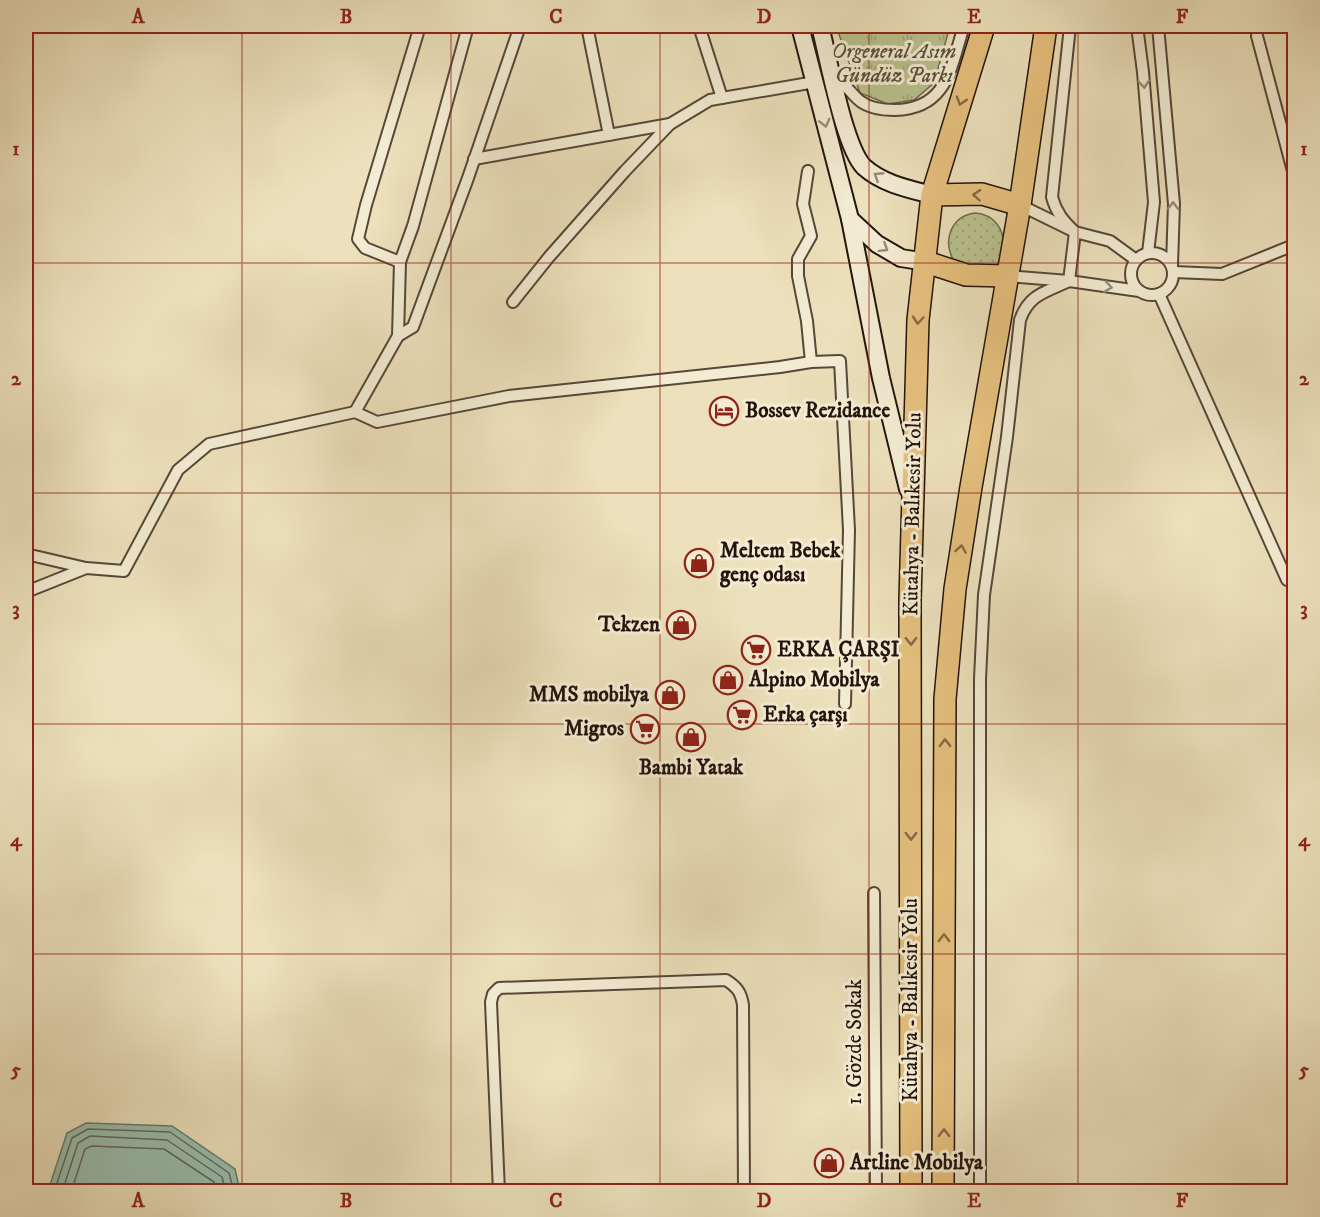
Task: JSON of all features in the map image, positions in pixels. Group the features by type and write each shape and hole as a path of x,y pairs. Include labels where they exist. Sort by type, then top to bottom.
{"highway":[{"name":"Kütahya - Balıkesir Yolu","path":"911,1191 910,600 915,363 932,195 984,26"},
{"name":"Kütahya - Balıkesir Yolu","path":"943,1191 945,699 955,589 971,487 1008,276 1029,209 1046,26"},
{"path":"932,195 982,194 1029,209"},
{"path":"926,262 966,275 1008,276"}],"main road":[{"path":"800,26 850,219 881,378 912,507"},
{"path":"820,26 848,138 863,166 886,182 932,195"},
{"path":"850,219 877,244 901,258 926,262"}],"street":[{"path":"400,262 365,248 358,239 366,205 420,26"},
{"path":"354,412 398,336 400,262 468,26"},
{"path":"398,336 413,327 520,26"},
{"path":"587,26 609,135"},
{"path":"699,26 722,98"},
{"path":"832,76 861,102 875,108 906,110 920,106 930,101 944,85 964,26"},
{"path":"1070,26 1052,197 1064,222 1075,232"},
{"path":"1137,26 1154,201 1148,253"},
{"path":"1008,276 1069,281 1152,295 1159,294 1170,285 1173,268 1174,204 1158,26"},
{"path":"1257,36 1294,176"},
{"path":"513,303 602,196 670,124 710,100 815,81"},
{"path":"474,159 670,124"},
{"path":"808,171 804,204 811,236 798,259 798,276 807,321 811,362"},
{"path":"1029,209 1044,208 1052,197"},
{"path":"1029,209 1075,232 1110,241 1136,260"},
{"path":"1069,281 1075,232"},
{"path":"1139,291 1131,280 1132,266 1136,260 1148,253 1162,255 1173,268 1222,274 1294,245"},
{"path":"980,1191 981,679 984,595 1007,437 1020,320 1024,308 1032,299 1040,293 1069,281"},
{"path":"1159,294 1287,580"},
{"path":"26,554 87,568 124,571 178,470 209,444 354,412 377,422 509,396 768,369 811,362 840,361 849,530 845,704"},
{"path":"26,592 87,568"},
{"name":"1. Gözde Sokak","path":"874,893 876,1191"},
{"path":"499,1191 490,1002 493,994 499,988 726,980 741,994 743,1005 744,1191"}],"green space":[{"name":"Orgeneral Asım Gündüz Parkı","path":"836,26 950,26 934,83 914,100 888,104 860,93"},
{"path":"975,213 988,216 997,224 1002,233 1004,244 1002,255 998,263 990,269 981,270 954,261 950,253 949,238 955,224 967,215"}],"water":[{"path":"86,1123 172,1126 235,1169 240,1191 48,1191 67,1133"}],"place":[{"name":"Bossev Rezidance","path":"724,411"},
{"name":"Meltem Bebek genç odası","path":"699,563"},
{"name":"Tekzen","path":"681,625"},
{"name":"ERKA ÇARŞI","path":"756,650"},
{"name":"Alpino Mobilya","path":"728,680"},
{"name":"MMS mobilya","path":"670,695"},
{"name":"Erka çarşı","path":"742,715"},
{"name":"Migros","path":"645,729"},
{"name":"Bambi Yatak","path":"691,737"},
{"name":"Artline Mobilya","path":"829,1163"}]}
